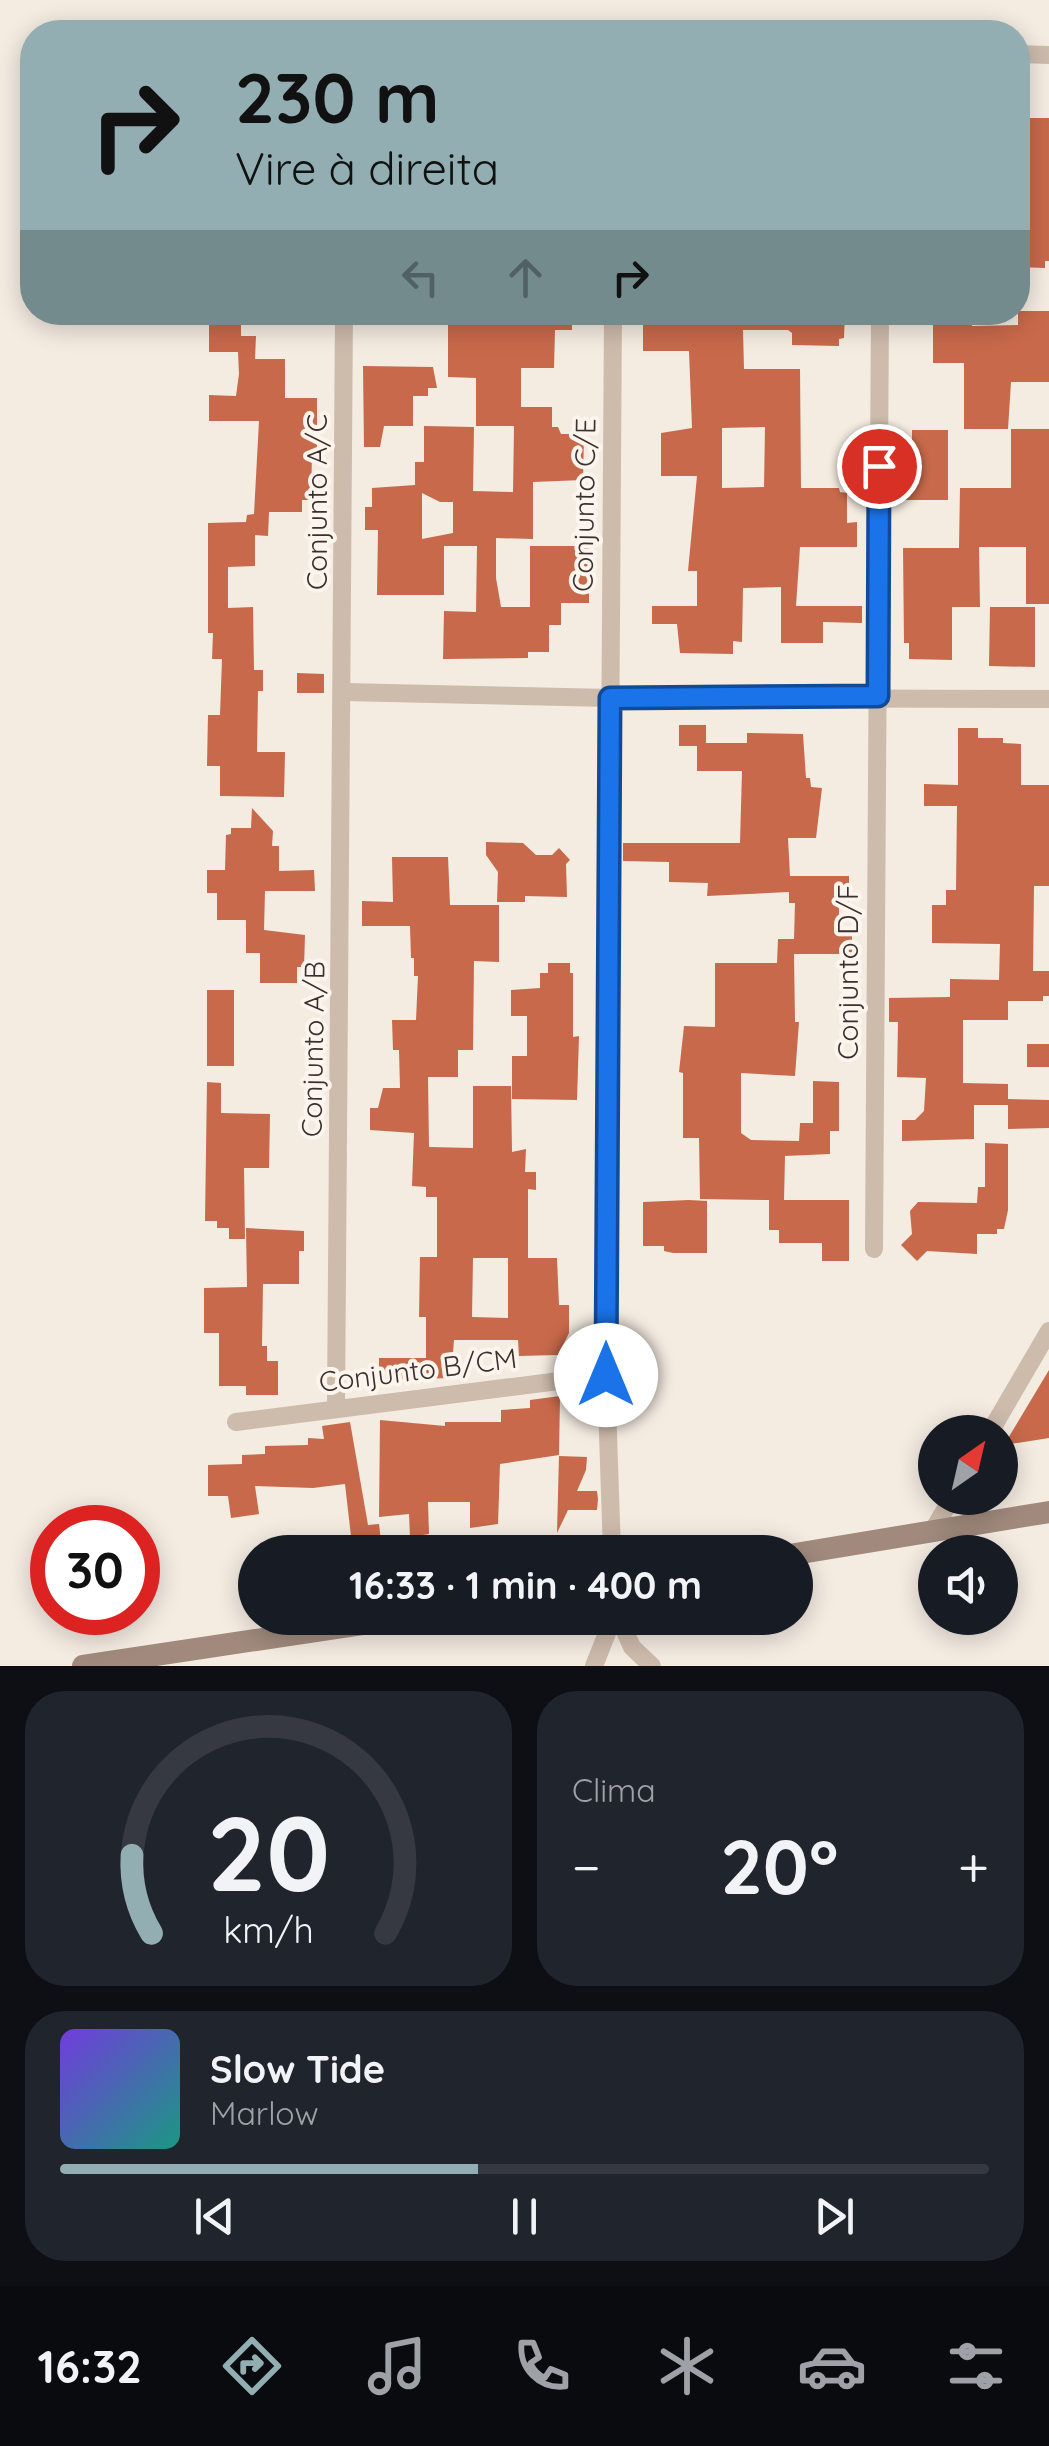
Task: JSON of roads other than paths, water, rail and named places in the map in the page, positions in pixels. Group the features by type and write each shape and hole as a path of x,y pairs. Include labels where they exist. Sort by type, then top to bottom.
{"street":[{"name":"Conjunto A/C","path":"344,325 344,692"},
{"name":"Conjunto C/E","path":"611,1535 606,1375 613,325"},
{"name":"Conjunto D/F","path":"874,1249 880,325"},
{"path":"344,692 610,698 1049,698"},
{"name":"Conjunto A/B","path":"336,1407 344,692"},
{"path":"1000,1415 1049,1331"},
{"name":"Conjunto B/CM","path":"236,1422 606,1375"},
{"path":"813,1551 1049,1512"},
{"path":"933,1530 942,1515"},
{"path":"82,1666 289,1635"},
{"path":"594,1666 608,1635"},
{"path":"625,1635 652,1666"}]}
